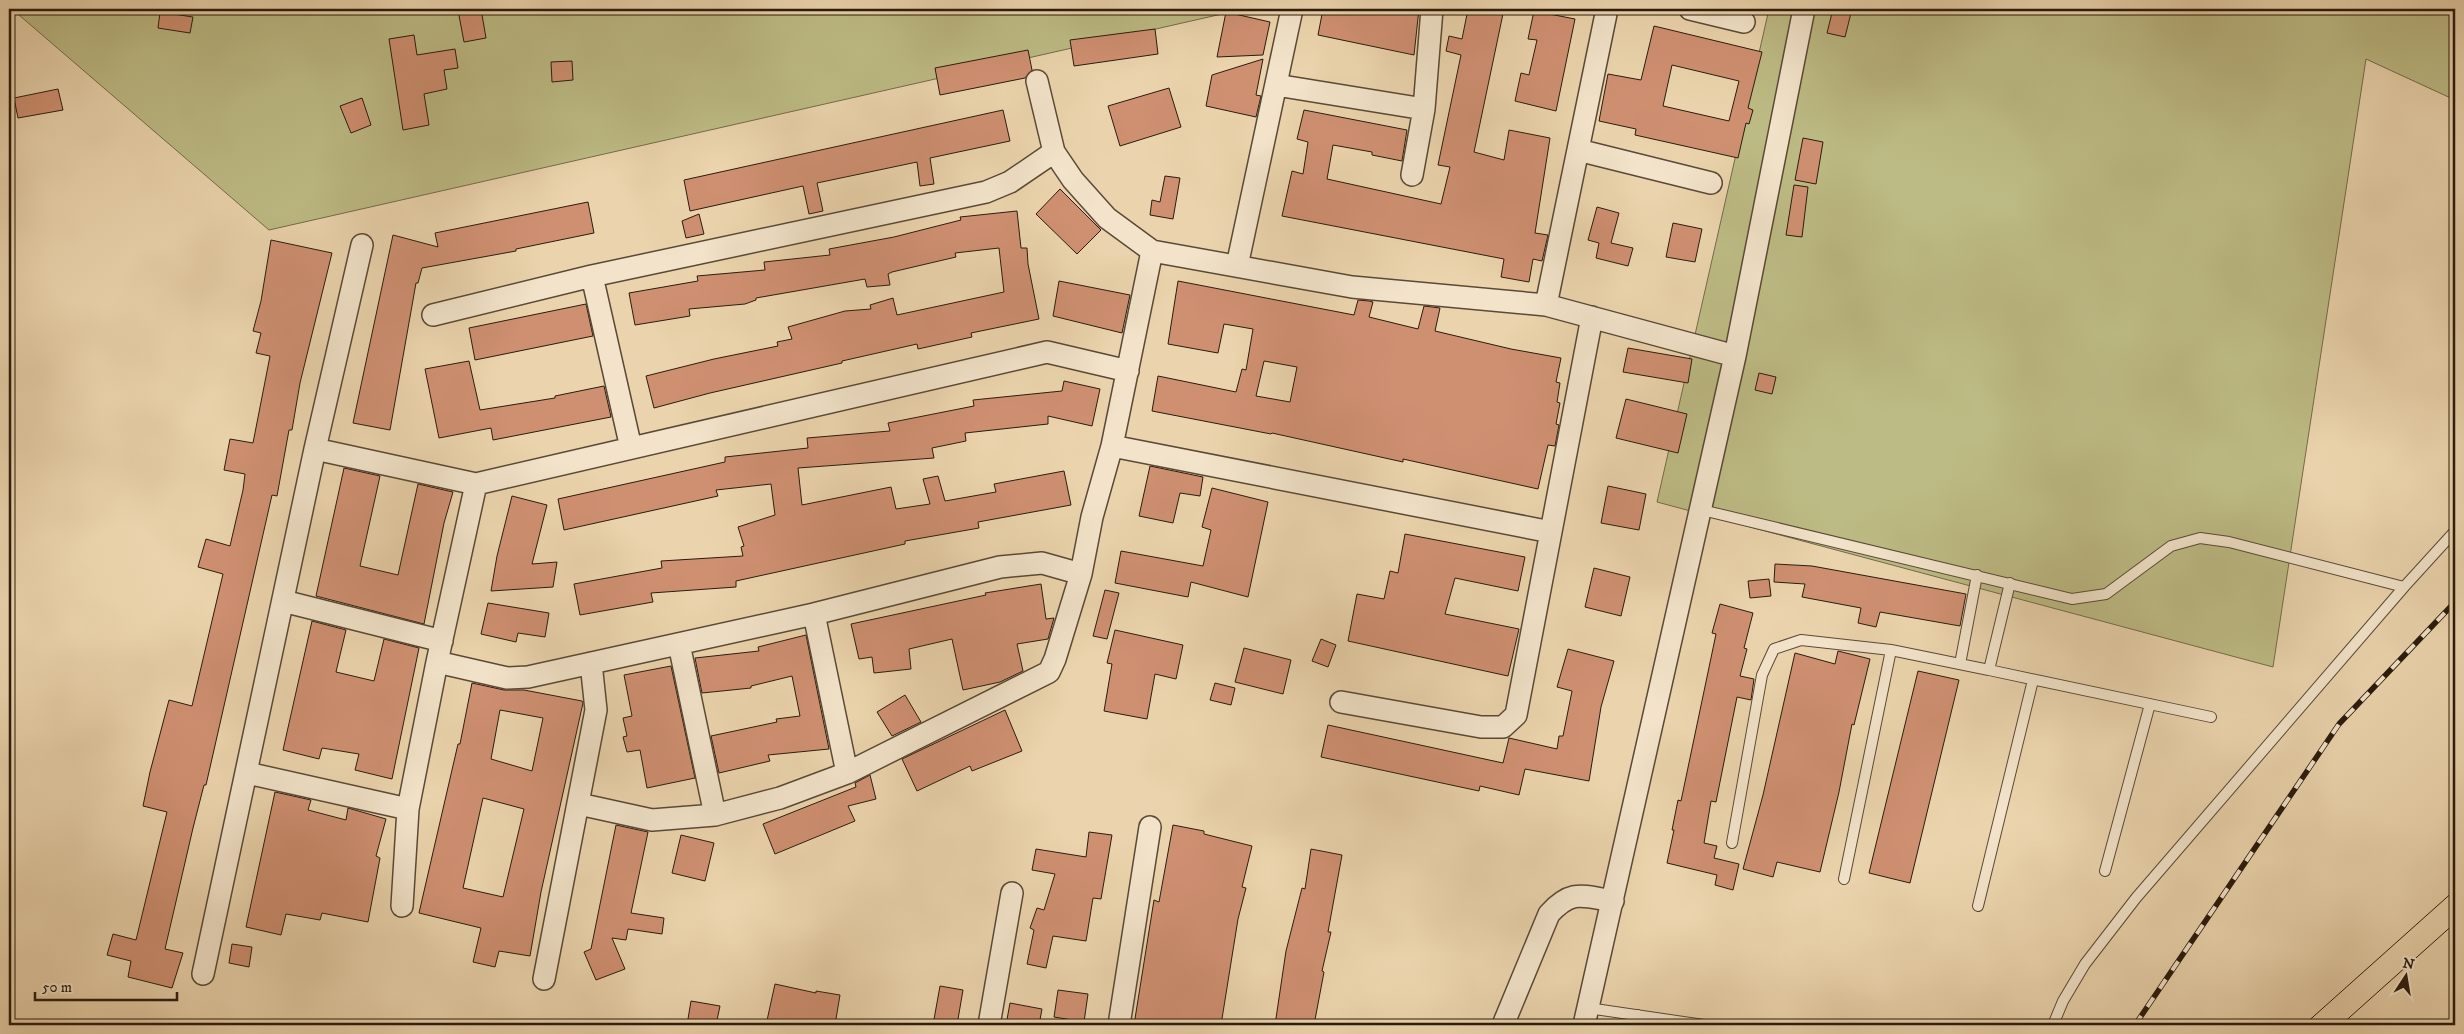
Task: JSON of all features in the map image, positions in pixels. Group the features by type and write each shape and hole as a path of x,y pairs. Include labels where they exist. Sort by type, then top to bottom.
{"street":[{"path":"1236,266 1292,9"},
{"path":"1412,176 1424,109 1432,9"},
{"path":"1546,304 1607,9"},
{"path":"1690,9 1744,22"},
{"path":"1586,1017 1736,356 1804,9"},
{"path":"1036,81 1054,152 1074,180 1107,218 1152,251 1352,287 1546,304 1736,356"},
{"path":"1276,85 1424,109"},
{"path":"1578,150 1711,183"},
{"path":"433,315 592,276 986,192 1010,182 1054,152"},
{"path":"203,974 314,449 362,245"},
{"path":"579,804 652,820 716,815 780,798 847,773 1048,672 1055,659 1081,574 1092,517 1112,446 1152,251"},
{"path":"592,276 631,448"},
{"path":"1341,702 1481,727 1503,727 1516,715 1592,317"},
{"path":"314,449 476,484 1047,352 1128,371"},
{"path":"1112,446 1551,532"},
{"path":"402,906 408,809 437,662 476,484"},
{"path":"437,662 507,678 528,677 814,614 1000,567 1042,563 1081,574"},
{"path":"283,601 442,641"},
{"path":"814,614 847,773"},
{"path":"679,644 716,815"},
{"path":"544,980 596,710 591,663"},
{"path":"246,773 408,809"},
{"path":"1119,1025 1150,827"},
{"path":"989,1025 1012,893"},
{"path":"1503,1025 1549,914 1561,901 1570,896 1612,902"}],"lane":[{"path":"1702,510 2072,599 2106,594 2171,546 2200,538 2229,542 2404,587"},
{"path":"2053,1025 2063,1001 2085,964 2136,898 2404,587 2455,531"},
{"path":"1960,664 1977,575"},
{"path":"1989,670 2010,583"},
{"path":"1732,843 1762,675 1774,649 1801,640 1891,650 2211,717"},
{"path":"1844,879 1891,650"},
{"path":"1978,906 2034,680"},
{"path":"2106,871 2150,704"},
{"path":"1586,1017 1704,1025"}],"shaded area":[{"path":"12,9 1244,9 269,230"},
{"path":"1769,9 2455,9 2455,100 2366,59 2273,667 1657,502"}],"building":[{"path":"481,9 486,38 464,42 458,10"},
{"path":"1323,9 1419,9 1414,55 1318,35"},
{"path":"1468,9 1504,9 1474,152 1504,160 1509,130 1550,138 1535,233 1548,235 1542,261 1533,259 1529,282 1501,277 1504,259 1282,216 1292,171 1303,174 1308,142 1297,139 1304,110 1407,130 1402,161 1372,155 1372,152 1333,145 1327,179 1441,204 1450,167 1438,165 1461,55 1446,51 1449,36 1462,39"},
{"path":"1833,9 1852,9 1845,37 1827,33"},
{"path":"1534,11 1575,19 1556,111 1515,101 1521,73 1529,75 1537,40 1528,39"},
{"path":"160,12 193,17 190,33 158,28"},
{"path":"1226,12 1270,22 1263,55 1217,57"},
{"path":"1654,26 1762,52 1748,108 1753,110 1749,124 1746,123 1738,158 1635,135 1636,129 1599,121 1608,74 1641,80","holes":["1672,65 1739,81 1729,121 1663,106"]},
{"path":"1155,29 1158,54 1074,66 1070,40"},
{"path":"414,35 417,55 455,49 458,68 444,70 447,89 424,94 429,125 403,130 389,39"},
{"path":"1028,50 1032,70 1025,78 940,95 935,68"},
{"path":"1263,59 1256,95 1261,96 1256,117 1206,106 1212,75"},
{"path":"572,61 573,80 552,82 551,62"},
{"path":"1169,88 1181,127 1120,146 1108,106"},
{"path":"58,89 63,110 18,118 14,98"},
{"path":"362,98 371,125 351,133 340,106"},
{"path":"1003,110 1010,141 930,158 934,184 920,186 917,162 817,183 823,211 809,214 803,186 690,211 684,180"},
{"path":"1803,138 1823,142 1816,184 1795,180"},
{"path":"1165,176 1180,178 1173,219 1150,215 1152,200 1160,202"},
{"path":"1794,185 1808,187 1802,237 1786,235"},
{"path":"1060,189 1101,230 1077,254 1036,214"},
{"path":"588,202 594,233 516,249 516,251 422,268 418,283 416,283 390,430 353,423 393,235 438,247 435,233"},
{"path":"1597,207 1619,213 1611,243 1633,248 1628,266 1596,258 1599,243 1588,240"},
{"path":"1017,211 1021,248 1027,248 1028,264 1039,319 971,333 972,337 918,349 917,344 842,361 842,363 710,393 654,408 646,376 714,359 778,346 777,342 792,339 788,327 845,311 871,309 870,305 893,298 897,315 1004,292 999,248 955,253 956,257 892,272 888,274 890,285 867,287 865,279 756,298 756,300 745,304 689,309 690,316 635,325 629,293 698,281 697,276 765,270 764,262 830,255 829,249 894,237 961,220 960,217"},
{"path":"699,214 704,234 686,238 682,221"},
{"path":"1673,223 1702,229 1695,262 1666,257"},
{"path":"271,240 332,253 300,383 292,430 289,430 277,496 272,495 206,785 204,785 193,828 165,949 183,953 172,988 128,977 131,961 107,955 113,934 136,940 167,812 143,806 150,772 169,700 192,706 223,574 198,567 206,539 230,546 243,490 245,474 224,470 230,439 253,443 270,356 256,353 261,333 253,331 261,301"},
{"path":"1059,281 1130,295 1122,333 1053,316"},
{"path":"1178,281 1354,315 1358,300 1369,301 1373,302 1369,317 1418,329 1424,306 1440,308 1435,331 1511,349 1561,358 1556,382 1560,383 1557,402 1560,403 1556,424 1559,425 1555,446 1548,445 1538,489 1403,459 1403,462 1272,433 1152,411 1158,376 1236,392 1242,369 1246,370 1253,329 1224,324 1218,353 1168,344","holes":["1264,361 1297,367 1290,402 1256,396"]},
{"path":"586,304 593,336 475,360 469,328"},
{"path":"1628,348 1692,359 1688,383 1623,372"},
{"path":"469,361 480,410 555,398 555,396 604,386 611,417 493,440 491,428 439,438 425,369"},
{"path":"1759,373 1776,377 1772,394 1755,390"},
{"path":"1064,381 1100,389 1092,426 1048,416 1048,424 965,433 966,441 932,448 934,458 798,468 802,505 891,487 896,509 930,504 923,479 938,476 945,501 996,492 994,484 1064,471 1071,505 978,522 979,528 905,541 905,544 736,581 736,587 651,593 653,602 580,615 574,584 662,568 661,561 743,556 741,547 744,546 738,527 775,515 771,484 716,490 718,496 564,530 558,499 725,462 725,457 808,448 807,438 890,431 888,423 974,406 973,400 1062,391"},
{"path":"1626,399 1687,414 1678,453 1616,438"},
{"path":"1150,466 1203,477 1200,496 1180,493 1173,523 1139,516"},
{"path":"344,468 380,476 360,566 398,575 418,484 453,492 444,523 424,624 316,596"},
{"path":"1608,486 1646,494 1639,530 1601,523"},
{"path":"1212,488 1268,502 1248,597 1191,582 1188,597 1115,583 1121,551 1203,566 1211,530 1202,527"},
{"path":"512,496 547,505 532,564 557,562 553,587 491,591 497,556"},
{"path":"1405,534 1525,557 1518,591 1455,578 1445,614 1519,629 1508,676 1348,641 1357,594 1384,599 1390,571 1398,573"},
{"path":"1775,564 1812,566 1966,594 1960,626 1880,612 1876,627 1858,623 1861,608 1802,597 1805,584 1774,582"},
{"path":"1594,568 1630,577 1621,616 1585,607"},
{"path":"1769,579 1771,596 1750,598 1748,581"},
{"path":"1041,584 1046,619 1054,618 1048,639 1017,644 1023,671 1000,682 963,690 952,639 909,649 911,669 874,673 872,657 859,659 851,624 986,595 985,593"},
{"path":"1105,590 1119,593 1107,639 1093,636"},
{"path":"488,603 549,613 545,637 518,633 516,642 481,634"},
{"path":"1720,604 1753,613 1744,648 1747,649 1740,676 1754,679 1751,700 1737,697 1716,802 1711,801 1704,843 1717,846 1714,858 1739,864 1733,890 1715,885 1717,875 1667,863 1678,800 1681,801 1716,634 1712,633"},
{"path":"312,621 346,630 336,672 374,681 384,639 419,648 392,779 355,770 359,754 322,748 319,759 283,750"},
{"path":"1115,630 1183,645 1176,679 1155,674 1147,719 1104,711 1112,664 1107,663"},
{"path":"806,635 829,749 768,755 770,761 719,773 711,736 777,722 776,719 800,716 792,676 751,686 751,688 702,693 695,658 759,651 758,647"},
{"path":"1321,639 1336,645 1328,667 1312,661"},
{"path":"1244,648 1291,660 1283,694 1235,682"},
{"path":"1568,649 1614,661 1601,707 1589,781 1525,769 1519,795 1480,786 1479,791 1321,757 1328,725 1503,763 1509,738 1557,749 1559,736 1563,736 1572,691 1557,687"},
{"path":"1838,651 1870,659 1854,725 1852,724 1839,792 1820,872 1777,862 1773,877 1743,869 1763,795 1795,653 1835,664"},
{"path":"671,666 695,778 647,788 640,750 627,752 623,737 627,736 623,718 632,716 624,675"},
{"path":"1918,671 1959,680 1910,883 1869,873"},
{"path":"472,683 504,690 524,690 582,701 583,703 541,892 530,956 499,951 495,967 473,962 481,928 419,913 458,744 460,744","holes":["500,710 543,718 532,771 491,759","483,798 524,809 503,897 463,888"]},
{"path":"1215,683 1235,688 1231,705 1210,700"},
{"path":"905,695 921,722 892,736 877,712"},
{"path":"1005,710 1022,751 972,771 970,766 917,791 902,759"},
{"path":"870,775 876,799 848,806 855,821 775,854 763,824 856,787 855,783"},
{"path":"275,792 311,800 308,810 346,820 348,808 386,819 376,856 380,858 368,922 322,913 320,920 286,914 281,935 246,927"},
{"path":"616,825 648,832 631,913 664,918 662,934 628,929 626,940 612,938 625,969 596,980 584,952 591,949"},
{"path":"1173,825 1204,831 1204,834 1252,846 1242,887 1246,888 1238,919 1221,1025 1134,1025 1154,900 1159,902"},
{"path":"1089,832 1112,835 1101,899 1093,898 1086,941 1053,936 1046,968 1027,964 1034,930 1030,928 1037,908 1044,910 1055,874 1032,870 1036,849 1086,857"},
{"path":"681,835 714,843 705,881 672,873"},
{"path":"1311,849 1342,855 1328,932 1331,932 1322,971 1324,972 1314,1025 1275,1025 1286,951 1302,888 1305,889"},
{"path":"232,944 252,947 249,967 229,963"},
{"path":"775,984 816,993 816,991 840,995 835,1025 766,1025"},
{"path":"940,986 963,990 957,1025 933,1025"},
{"path":"1058,990 1088,994 1084,1022 1054,1017"},
{"path":"691,1001 720,1006 716,1025 687,1025"},
{"path":"1010,1003 1042,1009 1039,1025 1006,1025"}],"tram line":[{"path":"2304,1025 2455,890"},
{"path":"2341,1025 2455,923"}],"railway":[{"path":"2135,1025 2339,724 2455,602"}]}
